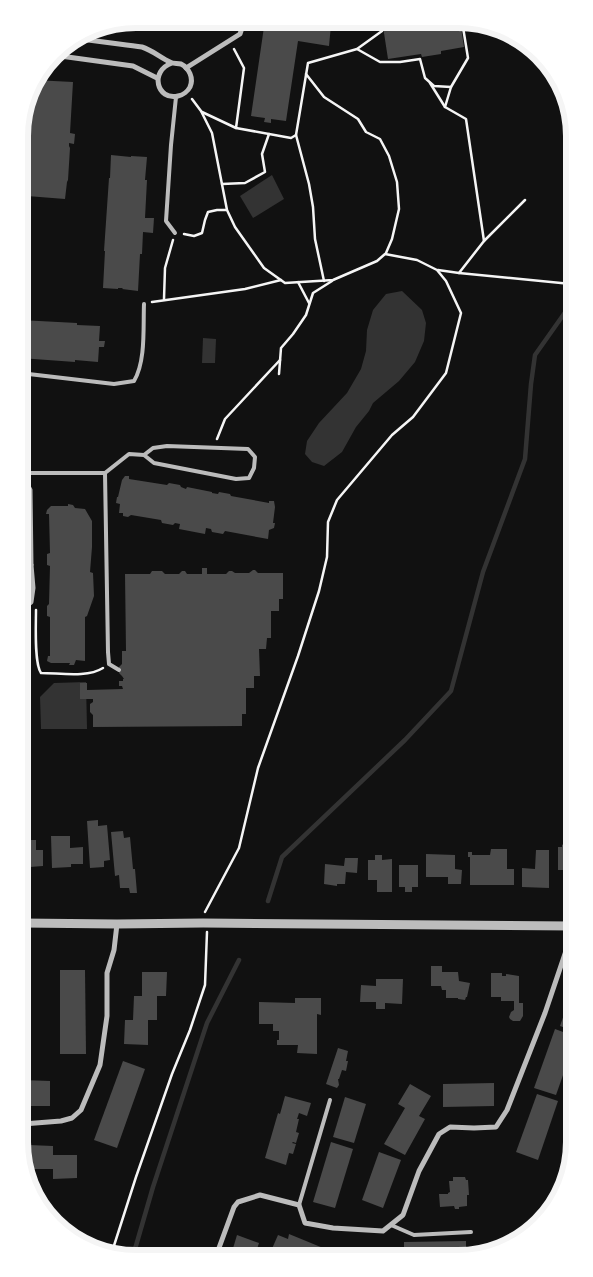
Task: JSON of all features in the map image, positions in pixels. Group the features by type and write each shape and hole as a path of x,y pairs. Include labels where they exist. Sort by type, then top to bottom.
{"street":[{"path":"186,68 240,34 242,28"},
{"path":"86,40 144,48 172,63 180,64 190,73 191,80 190,87 186,92 176,97 168,96 158,86 159,73 162,68 172,63"},
{"path":"62,56 133,66 158,78"},
{"path":"28,486 30,490 33,588 31,602 28,604"},
{"path":"28,568 31,565"},
{"path":"28,923 565,926"},
{"path":"28,1124 61,1121 72,1118 81,1110 100,1065 107,1016 107,973 114,950 117,924"},
{"path":"218,1250 234,1207 238,1202 260,1195 299,1205 305,1223 333,1228 383,1231 403,1215 419,1171 439,1134 450,1127 496,1127 507,1110 545,1013 565,953"}],"lane":[{"path":"175,233 166,220 176,97"},
{"path":"28,375 114,384 134,381 142,362 144,304"},
{"path":"28,472 105,472 129,454 144,455 154,463 236,479 249,478 254,468 255,457 248,449 167,446 153,448 144,455"},
{"path":"105,472 108,652 109,664 119,670"},
{"path":"299,1205 330,1100"},
{"path":"391,1225 414,1235 471,1232"}],"path":[{"path":"445,107 451,87 468,58 463,28"},
{"path":"324,281 315,238 309,184 296,135 308,63 357,49 382,31"},
{"path":"230,40 244,68 236,128"},
{"path":"357,49 380,62 420,59 425,78 445,107 466,119 484,241"},
{"path":"278,374 281,348 306,315 313,293 333,280 377,261 385,254 392,240 399,209 397,182 390,156 380,139 366,132 358,119 324,97 306,74"},
{"path":"430,83 434,86 451,87"},
{"path":"186,92 201,111 212,133 227,210 235,227 264,268 285,283 333,280"},
{"path":"201,111 236,128 291,138 296,135"},
{"path":"222,184 244,184 265,172 262,154 269,134"},
{"path":"459,273 484,241 525,200"},
{"path":"164,300 165,268 175,233 194,236 202,233 208,212 227,210"},
{"path":"385,254 417,260 437,270 566,284"},
{"path":"114,1247 172,1074 190,1030 205,985 205,913 239,848 258,768 298,656 319,590 327,556 328,522 337,500 392,435 413,418 446,373 461,313 446,281 437,270"},
{"path":"144,304 245,289 281,280"},
{"path":"298,282 309,304"},
{"path":"214,447 224,419 280,360"},
{"path":"31,602 36,610 37,660 42,673 87,674 98,671 109,664"}],"shaded area":[{"path":"272,175 284,199 253,218 240,196"},
{"path":"402,291 422,310 426,323 424,341 415,362 399,381 373,403 356,427 342,452 324,466 312,462 305,454 307,441 319,423 347,393 361,369 366,351 367,330 373,310 386,294"},
{"path":"203,338 216,339 215,363 202,363"},
{"path":"86,682 87,729 41,729 40,697 54,683"}],"building":[{"path":"264,28 331,28 329,46 298,41 286,121 271,119 271,123 264,122 265,118 251,116"},
{"path":"383,28 461,28 464,47 422,57 421,54 388,59"},
{"path":"43,80 73,82 70,133 75,134 74,144 69,143 68,180 65,199 28,196 28,121 31,107"},
{"path":"111,155 147,157 145,218 154,218 153,233 143,232 138,291 123,288 103,288"},
{"path":"28,320 100,326 99,341 105,341 104,347 99,347 98,362 75,360 75,362 28,359"},
{"path":"125,476 129,476 129,479 167,485 169,483 180,485 186,489 187,487 218,494 219,492 269,503 269,501 274,501 274,528 269,530 268,539 225,531 223,534 212,532 211,529 206,528 205,534 179,529 180,524 162,523 161,520 131,515 128,517 123,516 123,513 119,513 120,504 116,503 122,480"},
{"path":"68,504 73,505 75,508 85,509 92,521 90,572 93,573 94,596 85,617 85,661 76,660 74,665 47,661 48,656 50,656 50,617 47,616 47,606 49,604 50,566 47,565 47,554 50,553 49,514 46,514 51,506 68,506"},
{"path":"202,568 207,568 207,574 226,574 229,571 249,573 253,570 258,573 283,573 283,599 279,599 279,611 271,611 271,638 267,638 266,649 259,649 260,676 254,676 254,688 246,688 246,714 242,714 242,726 93,727 93,715 90,712 90,704 93,702 93,699 80,699 80,683 87,683 87,690 123,689 122,686 119,686 119,681 124,679 119,673 119,667 122,664 122,651 126,651 125,574 150,574 152,571 162,571 165,574 179,574 185,571 187,574 202,574"},
{"path":"98,820 98,826 107,825 110,860 104,861 104,867 90,868 87,821"},
{"path":"123,831 124,838 130,837 137,893 130,893 129,888 120,888 119,875 115,876 111,832"},
{"path":"51,836 70,836 70,848 83,847 83,864 71,864 71,867 52,868"},
{"path":"28,840 36,840 36,850 43,850 43,866 30,867 28,869"},
{"path":"565,843 565,870 558,870 558,847 562,847"},
{"path":"491,849 507,849 507,869 514,869 514,885 470,885 470,857 468,857 468,852 472,852 472,855 490,855"},
{"path":"536,850 549,850 549,888 522,887 522,868 535,869"},
{"path":"426,854 455,855 455,869 462,870 461,884 448,884 448,877 426,877"},
{"path":"375,855 382,855 382,860 392,859 392,892 377,892 377,880 368,880 368,860 375,860"},
{"path":"345,858 358,858 357,873 346,872 345,884 337,884 337,886 324,884 325,864 344,866"},
{"path":"399,865 418,865 418,887 412,887 412,892 405,892 405,887 399,887"},
{"path":"431,966 442,966 442,972 458,972 459,981 470,983 465,1000 446,998 446,990 442,990 441,986 431,986"},
{"path":"60,970 85,970 86,1054 60,1054"},
{"path":"142,972 167,972 166,996 157,996 157,1020 148,1020 148,1045 124,1044 125,1020 133,1020 134,996 142,996"},
{"path":"491,973 502,973 502,976 506,976 506,974 519,976 519,1003 523,1003 523,1016 520,1021 513,1021 509,1017 514,1010 514,1001 501,1001 501,997 491,997"},
{"path":"376,979 403,979 402,1004 385,1003 385,1009 376,1009 376,1002 360,1002 361,985 376,986"},
{"path":"295,998 321,998 321,1015 317,1014 317,1054 297,1053 298,1045 277,1045 279,1031 273,1031 273,1024 259,1024 259,1002 295,1003"},
{"path":"565,1011 565,1028 560,1026"},
{"path":"555,1029 565,1033 565,1069 556,1095 534,1088"},
{"path":"338,1048 348,1051 346,1061 348,1061 346,1071 342,1070 338,1079 339,1085 337,1088 326,1084"},
{"path":"123,1061 145,1069 117,1148 94,1140"},
{"path":"28,1080 50,1081 50,1106 28,1106"},
{"path":"494,1083 494,1106 443,1107 443,1084"},
{"path":"410,1084 431,1096 419,1116 425,1119 405,1155 384,1144 405,1108 398,1104"},
{"path":"537,1094 558,1101 538,1160 516,1152"},
{"path":"285,1096 311,1103 307,1116 299,1113 296,1132 299,1133 296,1143 292,1143 296,1144 293,1154 289,1153 286,1165 265,1158"},
{"path":"345,1097 366,1104 354,1143 333,1137"},
{"path":"331,1142 353,1149 335,1208 313,1202"},
{"path":"29,1145 53,1146 53,1155 77,1155 77,1178 53,1179 53,1169 31,1169"},
{"path":"379,1152 401,1160 383,1208 362,1200"},
{"path":"453,1177 465,1177 468,1180 469,1195 467,1195 467,1206 459,1207 459,1209 455,1209 454,1206 440,1207 439,1194 448,1194 450,1192 449,1181 453,1181"},
{"path":"289,1234 328,1250 271,1250 278,1235 288,1239"},
{"path":"237,1235 259,1243 257,1250 232,1250"},
{"path":"466,1241 466,1249 404,1250 404,1242"},
{"path":"334,1249 396,1249 396,1250"}],"waterway":[{"path":"268,901 282,857 405,740 451,691 483,572 525,459 535,355 566,311"},
{"path":"135,1250 153,1187 207,1023 239,960"}]}
